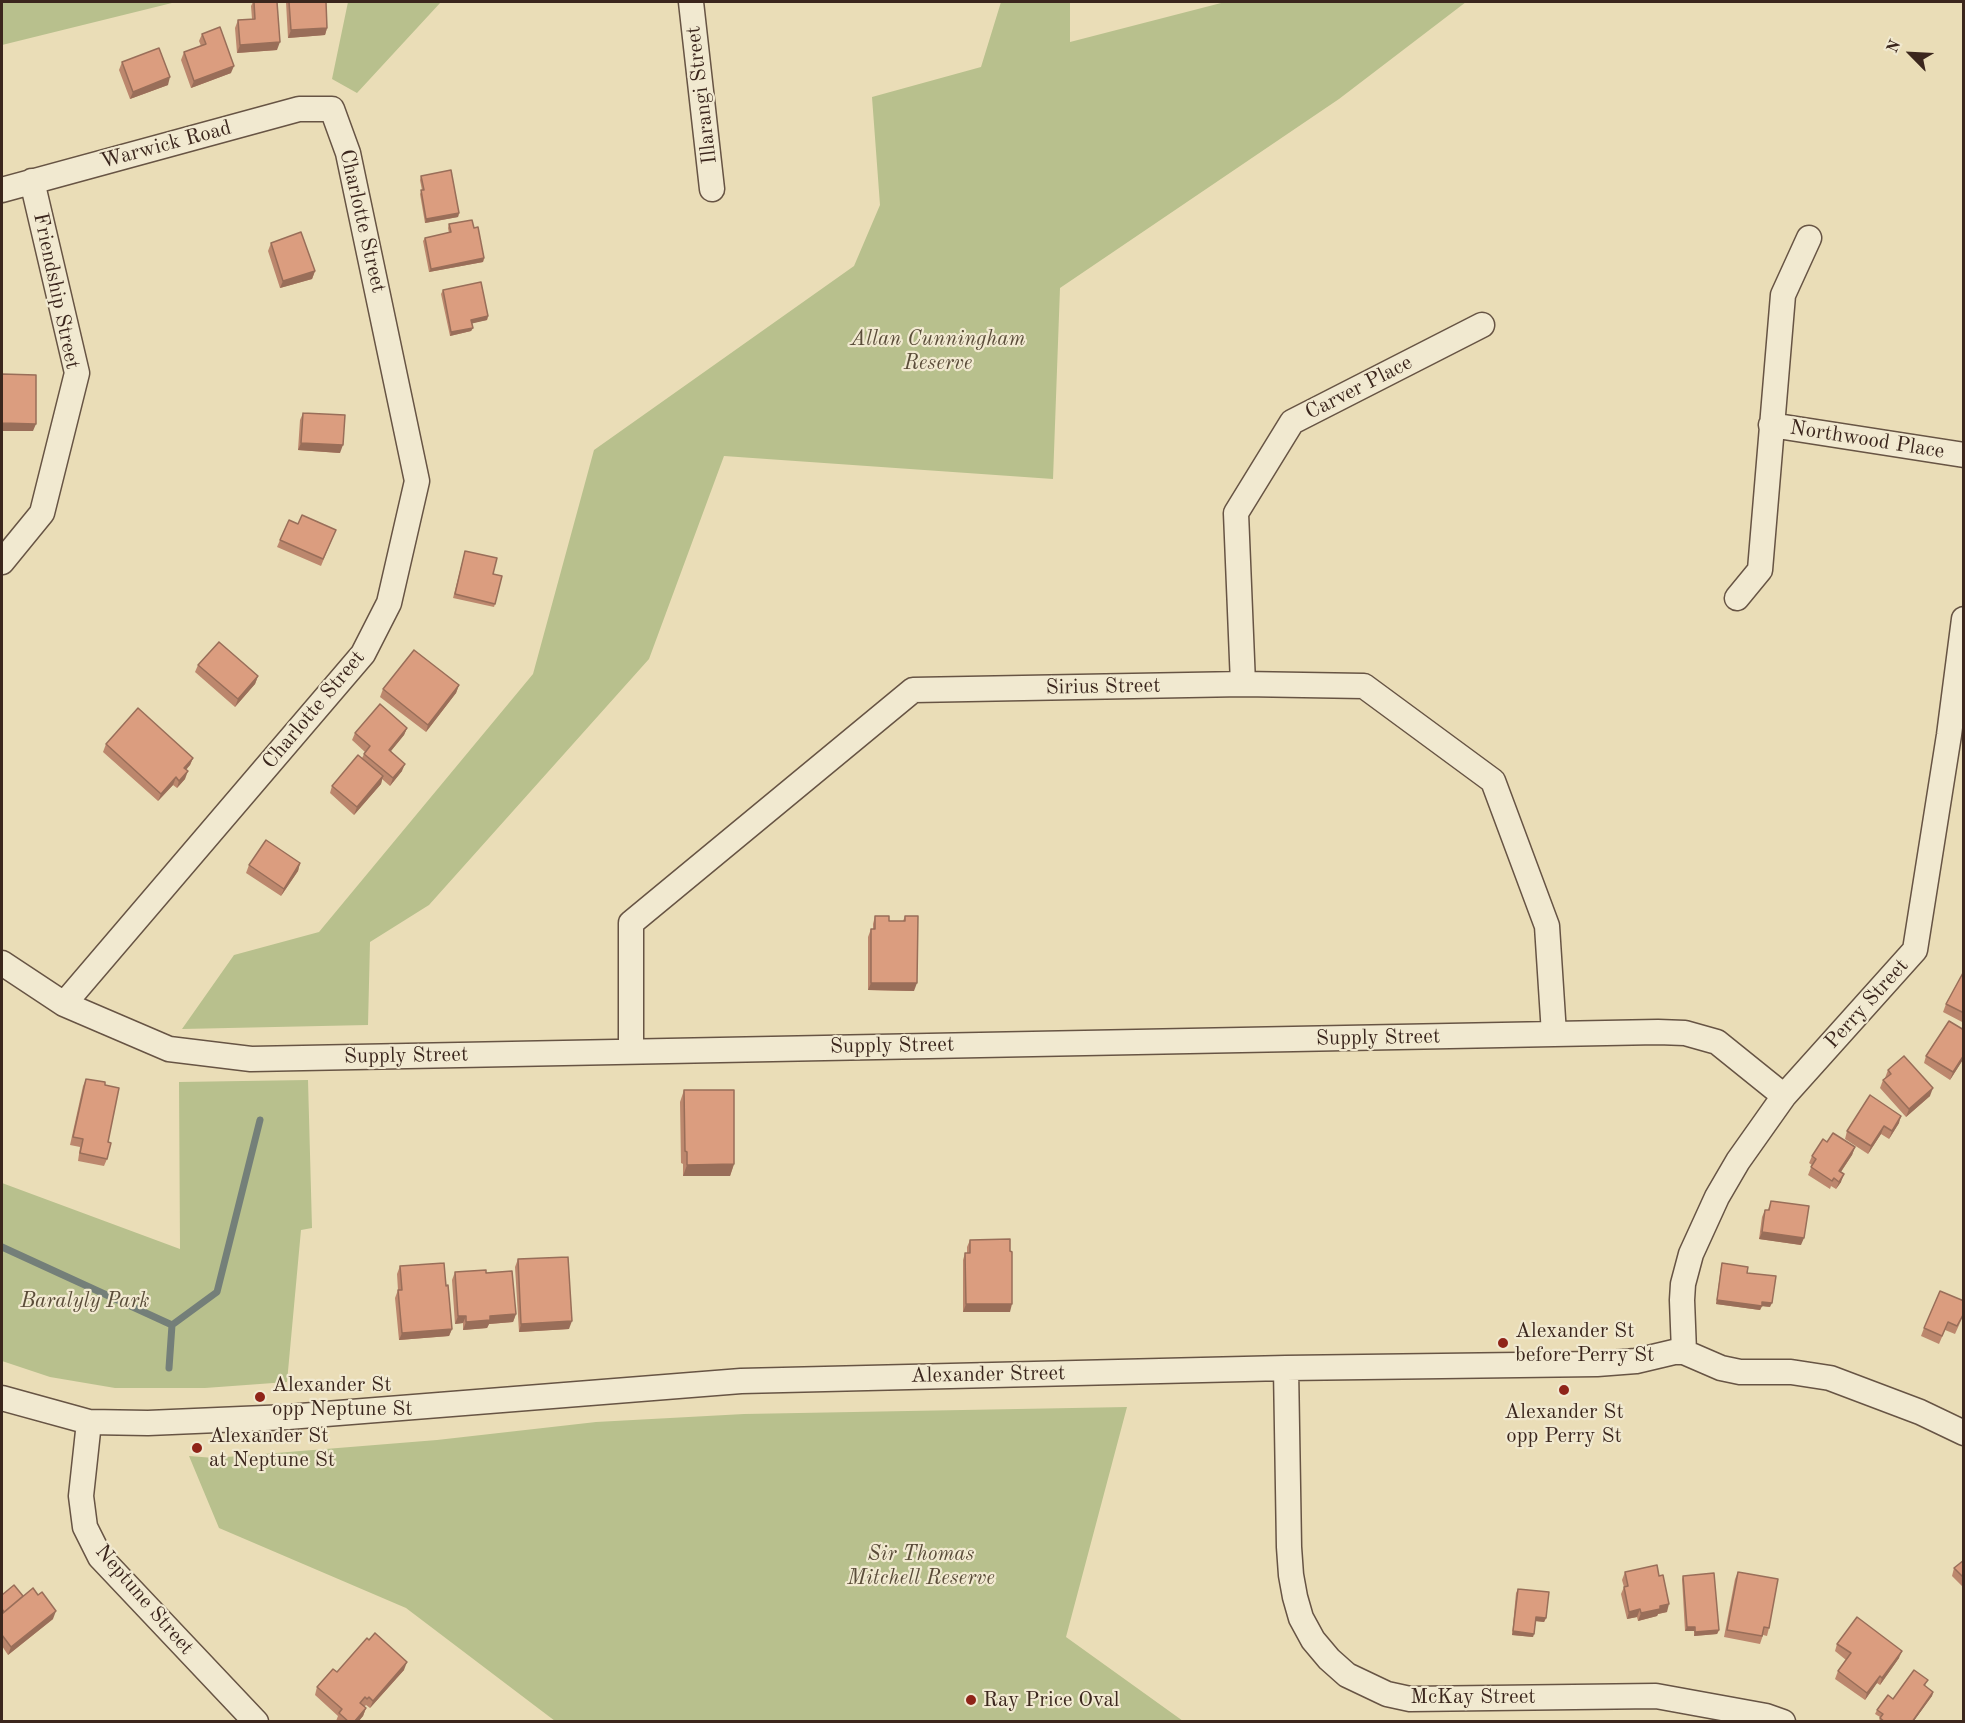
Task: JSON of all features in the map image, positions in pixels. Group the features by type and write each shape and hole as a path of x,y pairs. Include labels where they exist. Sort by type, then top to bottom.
{"street":[{"name":"Illarangi Street","path":"691,2 712,189"},
{"name":"Warwick Road","path":"2,190 299,109 332,109"},
{"name":"Charlotte Street","path":"64,1004 363,654 389,603 417,481 348,153 332,109"},
{"name":"Friendship Street","path":"2,562 42,513 77,373 32,181"},
{"name":"Northwood Place","path":"1737,598 1760,570 1783,295 1809,238"},
{"name":"Carver Place","path":"1243,684 1236,513 1292,422 1482,326"},
{"name":"Northwood Place","path":"1771,425 1964,455"},
{"name":"Perry Street","path":"1684,1352 1683,1284 1690,1254 1717,1197 1738,1161 1784,1096 1915,950 1956,736 1964,619"},
{"name":"Sirius Street","path":"631,1051 631,923 913,690 1243,684 1364,686 1493,781 1547,926 1554,1035"},
{"name":"Supply Street","path":"2,963 64,1004 169,1050 249,1059 1658,1032 1685,1034 1717,1042 1784,1096"},
{"name":"Alexander Street","path":"2,1398 89,1422 148,1423 288,1417 741,1381 1286,1368 1597,1364 1636,1361 1674,1352 1684,1352"},
{"path":"1684,1352 1721,1368 1740,1372 1791,1372 1830,1378 1964,1433"},
{"name":"McKay Street","path":"1286,1368 1289,1547 1294,1597 1301,1618 1313,1640 1347,1675 1387,1694 1410,1699 1656,1696 1766,1716 1783,1722"},
{"name":"Neptune Street","path":"89,1422 81,1496 85,1527 100,1557 256,1722"}],"green space":[{"path":"2,2 176,2 2,45"},
{"path":"348,2 441,2 357,93 332,79"},
{"name":"Allan Cunningham Reserve","path":"1001,2 1070,2 1070,42 1225,2 1466,2 1339,99 1060,288 1053,479 724,456 649,659 429,905 370,942 368,1025 182,1029 234,955 319,932 533,674 594,450 854,266 880,205 872,97 981,67"},
{"name":"Baralyly Park","path":"308,1080 312,1228 301,1230 287,1382 205,1388 115,1388 50,1377 2,1361 2,1183 180,1249 179,1082"},
{"name":"Sir Thomas Mitchell Reserve","path":"1127,1407 1066,1637 1183,1721 555,1721 406,1608 219,1528 189,1456 214,1458 437,1440 596,1422 744,1414"}],"building":[{"path":"254,2 277,2 280,42 240,45 238,20 255,19"},
{"path":"289,2 326,2 327,28 291,30"},
{"path":"220,27 234,66 194,81 184,52 206,44 202,34"},
{"path":"159,48 170,77 133,92 122,62"},
{"path":"451,170 459,213 426,219 421,176"},
{"path":"472,220 474,228 478,227 484,258 431,269 425,238 451,232 449,224"},
{"path":"301,232 315,271 283,281 271,243"},
{"path":"481,282 488,316 471,320 473,328 451,332 443,290"},
{"path":"2,374 36,375 36,424 2,423"},
{"path":"303,413 345,415 343,445 301,443"},
{"path":"302,515 336,530 323,559 280,540 289,520 298,524"},
{"path":"465,551 497,558 493,574 502,576 495,604 455,594"},
{"path":"219,642 258,676 238,699 198,665"},
{"path":"414,650 459,685 428,725 383,689"},
{"path":"380,704 407,728 389,750 405,764 393,778 364,754 370,746 355,733"},
{"path":"138,708 193,758 184,768 188,771 179,781 176,777 161,794 106,744"},
{"path":"358,755 383,776 357,807 332,786"},
{"path":"266,840 300,863 284,889 249,865"},
{"path":"875,916 889,916 889,921 905,921 905,916 918,916 917,983 871,983 871,929 875,929"},
{"path":"1964,971 1964,1013 1946,1004"},
{"path":"1949,1021 1964,1030 1964,1055 1953,1072 1926,1056"},
{"path":"1904,1056 1933,1088 1909,1109 1883,1080 1891,1074 1888,1070"},
{"path":"86,1079 105,1082 105,1085 119,1088 108,1142 111,1143 107,1159 80,1153 83,1139 73,1137"},
{"path":"684,1090 734,1090 734,1164 687,1165"},
{"path":"1870,1095 1901,1116 1892,1131 1884,1126 1871,1146 1847,1131"},
{"path":"1833,1133 1855,1147 1839,1171 1844,1174 1839,1182 1834,1178 1832,1181 1811,1167 1816,1159 1812,1156 1823,1139 1827,1142"},
{"path":"1771,1201 1809,1206 1804,1238 1762,1232 1765,1210 1769,1210"},
{"path":"1010,1239 1012,1304 966,1304 965,1253 970,1253 970,1240"},
{"path":"568,1257 572,1321 521,1324 518,1259"},
{"path":"444,1263 452,1329 402,1333 398,1290 402,1290 400,1266"},
{"path":"1722,1263 1748,1267 1747,1273 1776,1276 1772,1303 1762,1302 1762,1306 1717,1300"},
{"path":"486,1270 486,1273 512,1271 516,1314 490,1316 490,1320 466,1322 466,1316 458,1316 455,1272"},
{"path":"1940,1291 1964,1301 1964,1313 1957,1326 1948,1322 1942,1336 1924,1328"},
{"path":"1964,1560 1964,1578 1954,1568"},
{"path":"1657,1565 1659,1576 1663,1575 1669,1604 1660,1606 1660,1609 1641,1613 1640,1609 1629,1612 1624,1587 1628,1586 1625,1572"},
{"path":"1738,1572 1778,1579 1769,1628 1764,1627 1762,1636 1727,1630"},
{"path":"1714,1573 1719,1630 1695,1632 1695,1627 1687,1627 1683,1576"},
{"path":"14,1585 23,1596 4,1612 2,1595"},
{"path":"33,1588 38,1595 42,1592 56,1611 11,1647 2,1635 2,1614"},
{"path":"1518,1589 1549,1592 1546,1618 1536,1617 1534,1634 1513,1631"},
{"path":"1857,1617 1902,1651 1882,1678 1880,1676 1867,1693 1838,1671 1851,1653 1837,1644"},
{"path":"375,1633 407,1662 373,1701 365,1697 360,1703 366,1708 354,1722 349,1722 339,1713 342,1709 317,1687 333,1669 337,1672 367,1638 369,1640"},
{"path":"1914,1670 1928,1680 1924,1685 1933,1692 1912,1722 1885,1722 1880,1718 1883,1714 1877,1710 1888,1695 1893,1699"}],"waterway":[{"path":"172,1325 217,1292 260,1120"},
{"path":"2,1247 172,1325 169,1368"}],"place":[{"name":"Alexander St before Perry St","path":"1503,1343"},
{"name":"Alexander St opp Perry St","path":"1564,1390"},
{"name":"Alexander St opp Neptune St","path":"260,1397"},
{"name":"Alexander St at Neptune St","path":"197,1448"},
{"name":"Ray Price Oval","path":"971,1700"}]}
